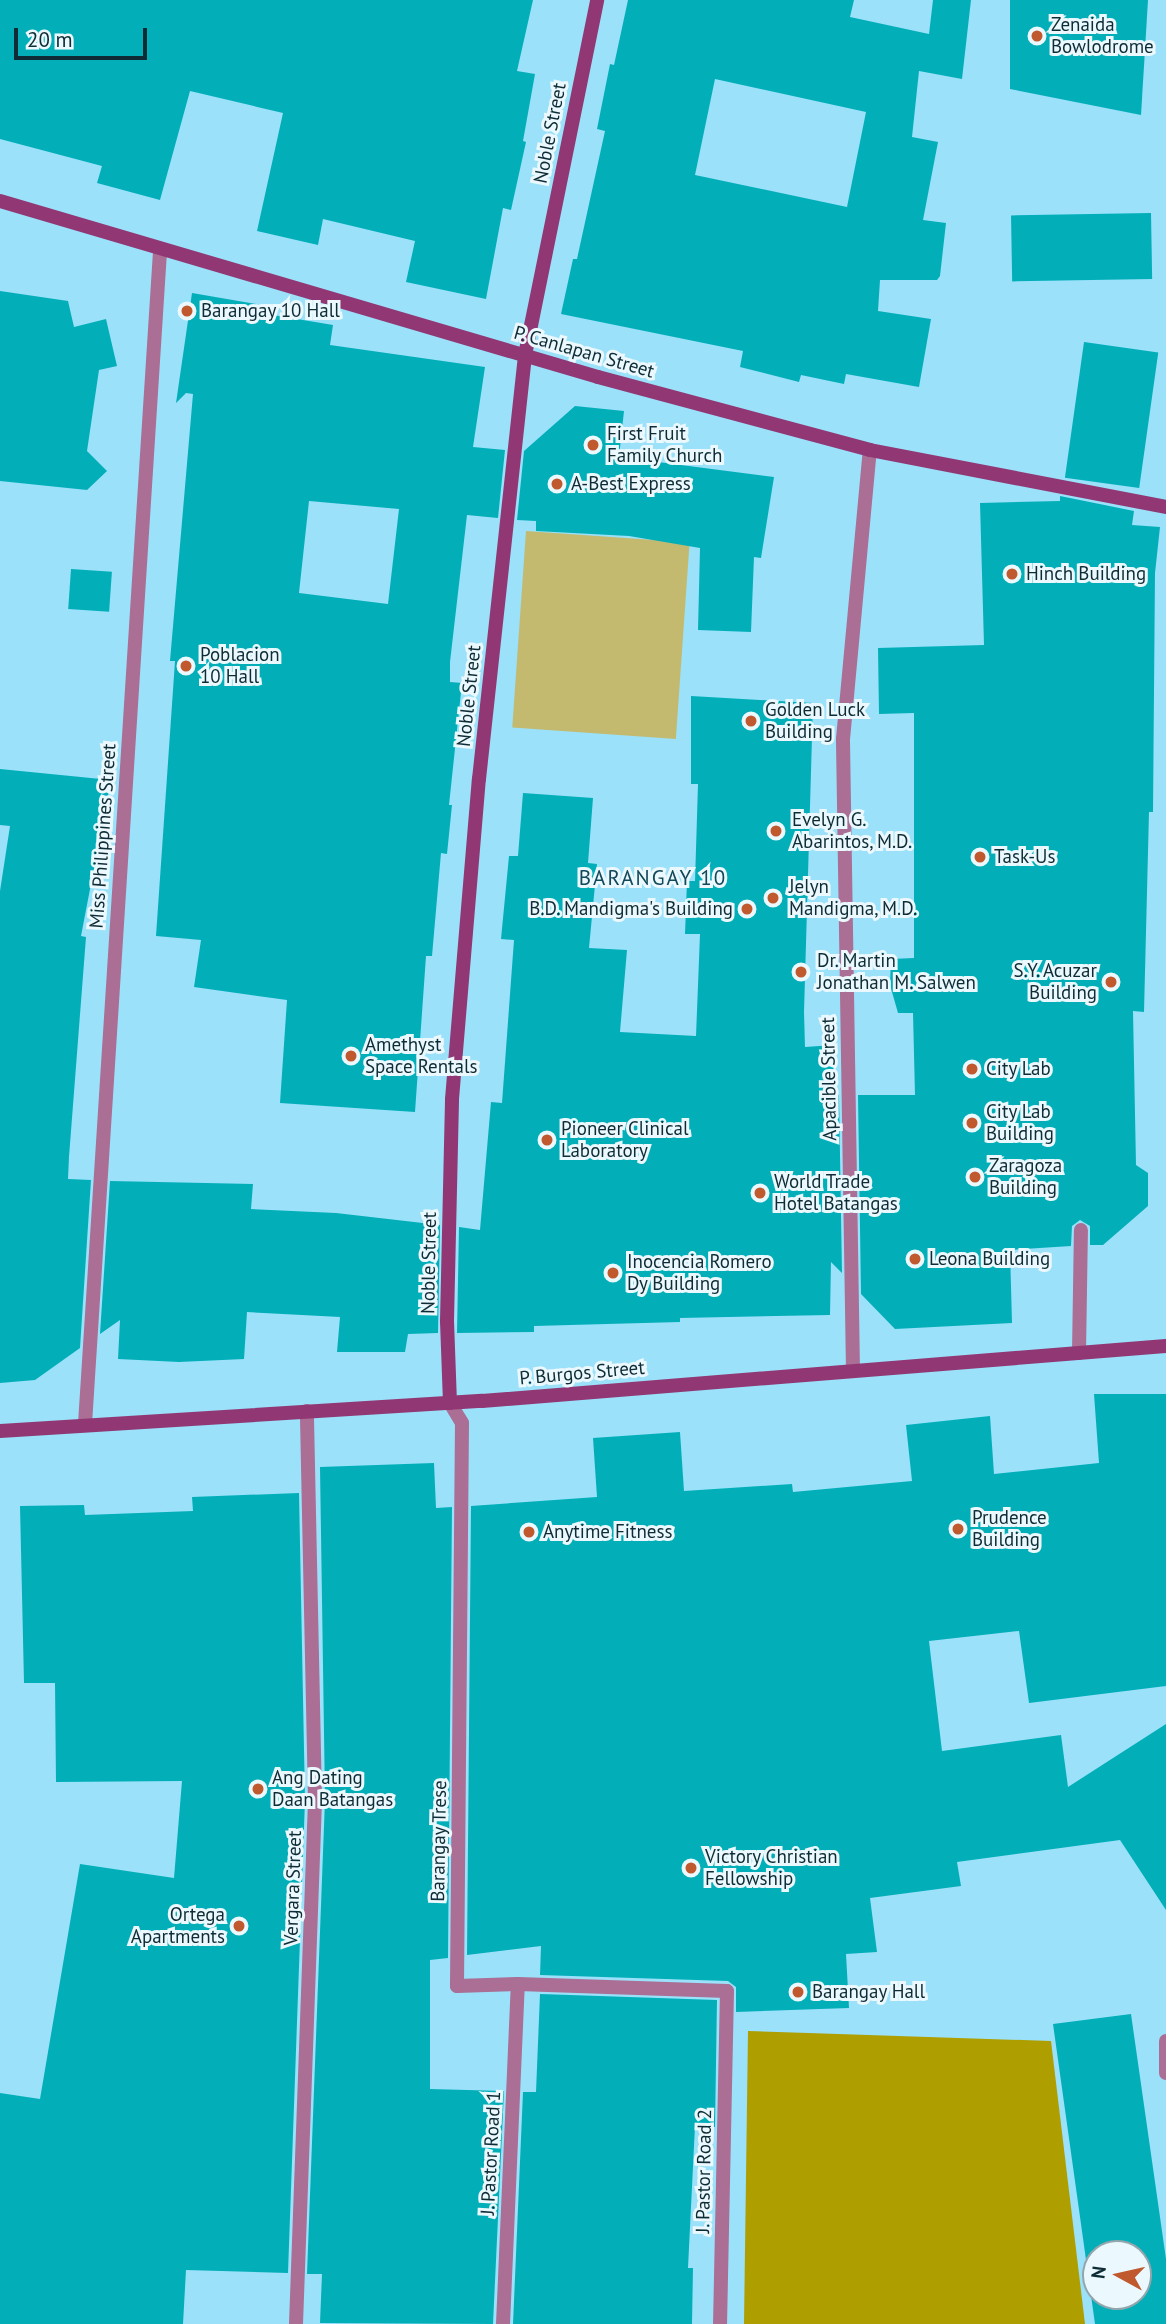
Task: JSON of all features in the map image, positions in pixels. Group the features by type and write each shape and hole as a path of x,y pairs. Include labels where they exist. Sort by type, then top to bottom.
{"street":[{"name":"Noble Street","path":"450,1403 447,1321 452,1099 479,779 525,355 597,0"},
{"name":"P. Canlapan Street","path":"0,201 525,355 870,450 1166,507"},
{"name":"Miss Philippines Street","path":"85,1424 160,250"},
{"name":"Apacible Street","path":"853,1371 843,739 870,450"},
{"path":"1079,1353 1081,1230"},
{"name":"P. Burgos Street","path":"0,1431 450,1403 1166,1346"},
{"name":"Barangay Trese","path":"450,1403 462,1423 457,1986 518,1984 727,1991 726,2018"},
{"name":"Vergara Street","path":"296,2324 315,1800 307,1411"},
{"name":"J. Pastor Road 1","path":"503,2324 518,1984"},
{"name":"J. Pastor Road 2","path":"720,2324 726,2018"},
{"path":"1166,2041 1166,2073"}],"shaded area":[{"path":"526,531 690,542 676,739 512,728"},
{"path":"748,2031 1051,2041 1085,2324 744,2324"}],"building":[{"path":"0,0 533,0 517,71 535,74 523,141 526,142 511,210 503,208 486,299 406,282 415,241 323,219 318,245 257,231 283,113 190,91 160,200 97,183 102,166 0,139"},
{"path":"628,0 854,0 850,17 929,34 933,0 971,0 962,79 919,71 912,137 938,142 923,220 946,223 940,276 937,280 880,280 878,311 931,319 919,387 846,374 844,384 801,375 799,382 740,367 743,351 561,314 573,259 577,259 605,131 597,129 610,64 614,65","holes":["715,79 866,112 847,207 695,175"]},
{"name":"Zenaida Bowlodrome","path":"1010,0 1148,0 1141,115 1010,89"},
{"path":"1151,213 1152,279 1012,281 1011,215"},
{"path":"0,291 68,301 74,327 106,319 117,366 99,370 87,451 107,471 87,490 0,481"},
{"path":"192,293 256,304 255,312 333,325 330,345 485,367 473,447 505,450 498,518 467,515 450,662 450,682 462,683 449,805 452,805 447,854 441,853 432,956 426,956 415,1112 280,1103 287,1000 194,987 201,940 156,936 175,661 170,661 193,394 186,393 176,403","holes":["309,501 399,509 388,604 299,593"]},
{"path":"1084,342 1158,352 1139,488 1065,478"},
{"path":"575,406 624,411 619,457 774,477 761,558 754,557 751,632 698,630 700,548 629,536 536,531 536,521 517,520 524,451"},
{"path":"1060,496 1134,511 1132,525 1160,527 1155,573 1153,812 1149,812 1144,1012 1133,1011 1136,1165 1148,1173 1148,1206 1103,1245 1090,1245 1090,1226 1080,1220 1072,1226 1071,1246 1010,1250 1012,1323 895,1329 861,1294 858,1095 915,1095 913,1013 898,1013 890,985 891,959 914,958 914,713 879,714 878,648 984,645 980,503 1060,501"},
{"path":"71,569 112,572 109,612 68,609"},
{"path":"691,696 813,703 804,1012 805,1047 834,1045 833,1095 839,1095 842,1273 831,1262 830,1315 680,1318 680,1322 534,1326 534,1332 457,1333 459,1227 480,1230 491,1102 502,1103 514,940 501,939 509,856 518,856 523,793 593,798 588,863 597,864 589,948 627,950 620,1032 696,1036 700,934 685,934 687,881 695,881 698,784 691,784"},
{"path":"0,769 111,780 81,936 86,937 68,1179 91,1180 80,1348 35,1380 0,1383 0,891 10,826 0,825"},
{"path":"110,1181 253,1184 251,1209 336,1213 440,1225 438,1333 408,1334 405,1352 337,1352 340,1317 247,1312 244,1359 179,1362 118,1359 120,1320 100,1334"},
{"path":"1094,1394 1166,1394 1166,1686 1029,1703 1019,1631 929,1641 942,1751 1061,1735 1068,1787 1166,1724 1166,1910 1120,1840 957,1862 961,1886 870,1898 877,1952 846,1954 849,2008 736,2012 736,1987 728,1981 540,1975 541,1946 467,1955 471,1506 597,1497 593,1438 680,1432 684,1491 792,1484 793,1492 912,1481 906,1425 990,1416 994,1474 1099,1463"},
{"path":"434,1463 436,1508 452,1507 448,1958 430,1960 430,2089 504,2091 493,2324 320,2323 322,2274 307,2274 325,1800 320,1467"},
{"path":"299,1493 305,1800 288,2273 186,2270 183,2324 0,2324 0,2093 40,2099 80,1864 174,1878 182,1781 56,1782 55,1683 24,1683 20,1506 84,1505 85,1515 193,1511 192,1497"},
{"path":"540,1994 717,2000 715,2127 695,2126 688,2268 693,2268 692,2324 513,2324 523,2092 536,2092"},
{"path":"1131,2014 1166,2259 1166,2324 1095,2324 1093,2310 1152,2310 1152,2240 1083,2240 1053,2024"}],"place":[{"name":"Zenaida Bowlodrome","path":"1037,36"},
{"name":"Barangay 10 Hall","path":"187,311"},
{"name":"First Fruit Family Church","path":"593,445"},
{"name":"A-Best Express","path":"557,484"},
{"name":"Hinch Building","path":"1012,574"},
{"name":"Poblacion 10 Hall","path":"186,666"},
{"name":"Golden Luck Building","path":"751,721"},
{"name":"Evelyn G. Abarintos, M.D.","path":"776,831"},
{"name":"Task-Us","path":"980,857"},
{"name":"Jelyn Mandigma, M.D.","path":"773,898"},
{"name":"B.D. Mandigma's Building","path":"747,909"},
{"name":"Dr. Martin Jonathan M. Salwen","path":"801,972"},
{"name":"S.Y. Acuzar Building","path":"1111,982"},
{"name":"Amethyst Space Rentals","path":"351,1056"},
{"name":"City Lab","path":"972,1069"},
{"name":"City Lab Building","path":"972,1123"},
{"name":"Pioneer Clinical Laboratory","path":"547,1140"},
{"name":"Zaragoza Building","path":"975,1177"},
{"name":"World Trade Hotel Batangas","path":"760,1193"},
{"name":"Leona Building","path":"915,1259"},
{"name":"Inocencia Romero Dy Building","path":"613,1273"},
{"name":"Prudence Building","path":"958,1529"},
{"name":"Anytime Fitness","path":"529,1532"},
{"name":"Ang Dating Daan Batangas","path":"258,1789"},
{"name":"Victory Christian Fellowship","path":"691,1868"},
{"name":"Ortega Apartments","path":"239,1926"},
{"name":"Barangay Hall","path":"798,1992"}],"district":[{"name":"BARANGAY 10","path":"653,878"}]}
